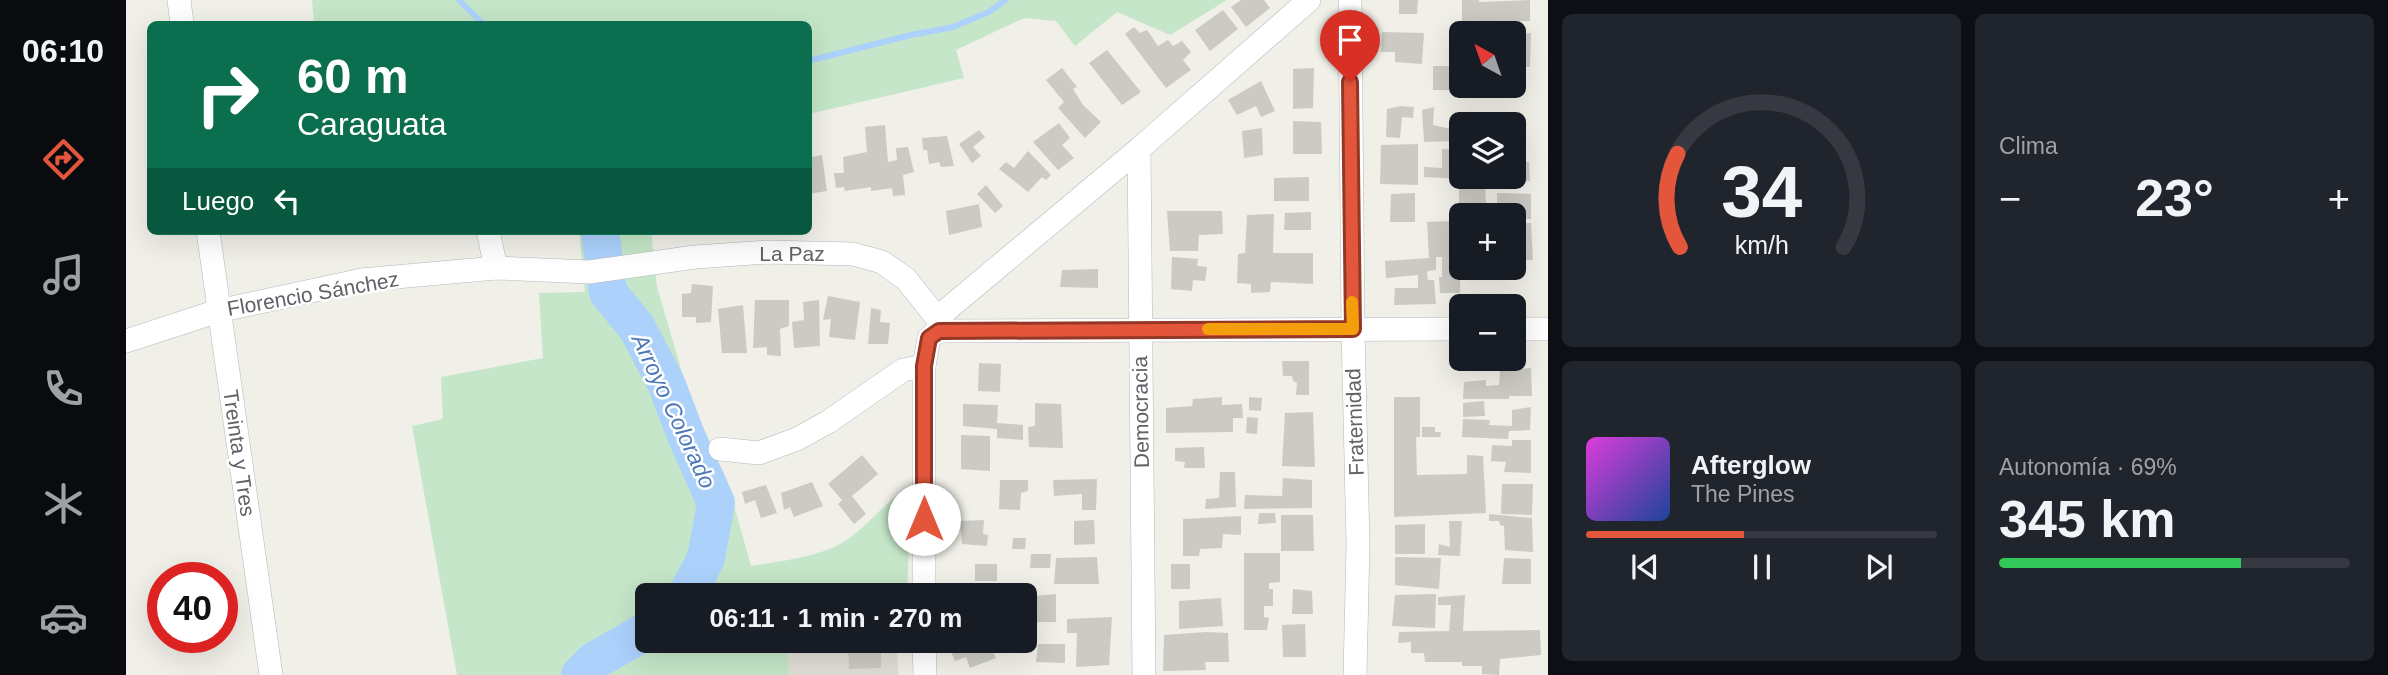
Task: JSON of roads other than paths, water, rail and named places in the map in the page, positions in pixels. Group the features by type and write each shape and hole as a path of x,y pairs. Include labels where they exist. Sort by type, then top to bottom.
{"street":[{"path":"179,0 182,21"},
{"path":"925,583 924,366 929,338 938,325 1309,0"},
{"name":"Fraternidad","path":"1350,0 1358,545 1355,675"},
{"name":"Democracia","path":"1139,149 1144,675"},
{"name":"Treinta y Tres","path":"208,235 271,675"},
{"path":"489,235 496,268"},
{"name":"La Paz","path":"589,272 695,257 768,252 853,254 882,262 906,279 938,325"},
{"name":"Florencio Sánchez","path":"126,341 218,311 362,280 496,268 589,272"},
{"path":"938,325 1140,329 1449,329"},
{"path":"1526,329 1548,329"},
{"path":"720,449 759,453 797,439 828,422 903,370 924,366"},
{"path":"925,653 925,675"}],"waterway":[{"path":"459,0 480,21"},
{"name":"Arroyo Colorado","path":"812,60 953,27 989,12 1005,0"},
{"name":"Arroyo Colorado","path":"601,235 608,292 637,328 666,383 716,503 706,558 693,583"},
{"name":"Arroyo Colorado","path":"580,675 594,661 635,637"}]}
